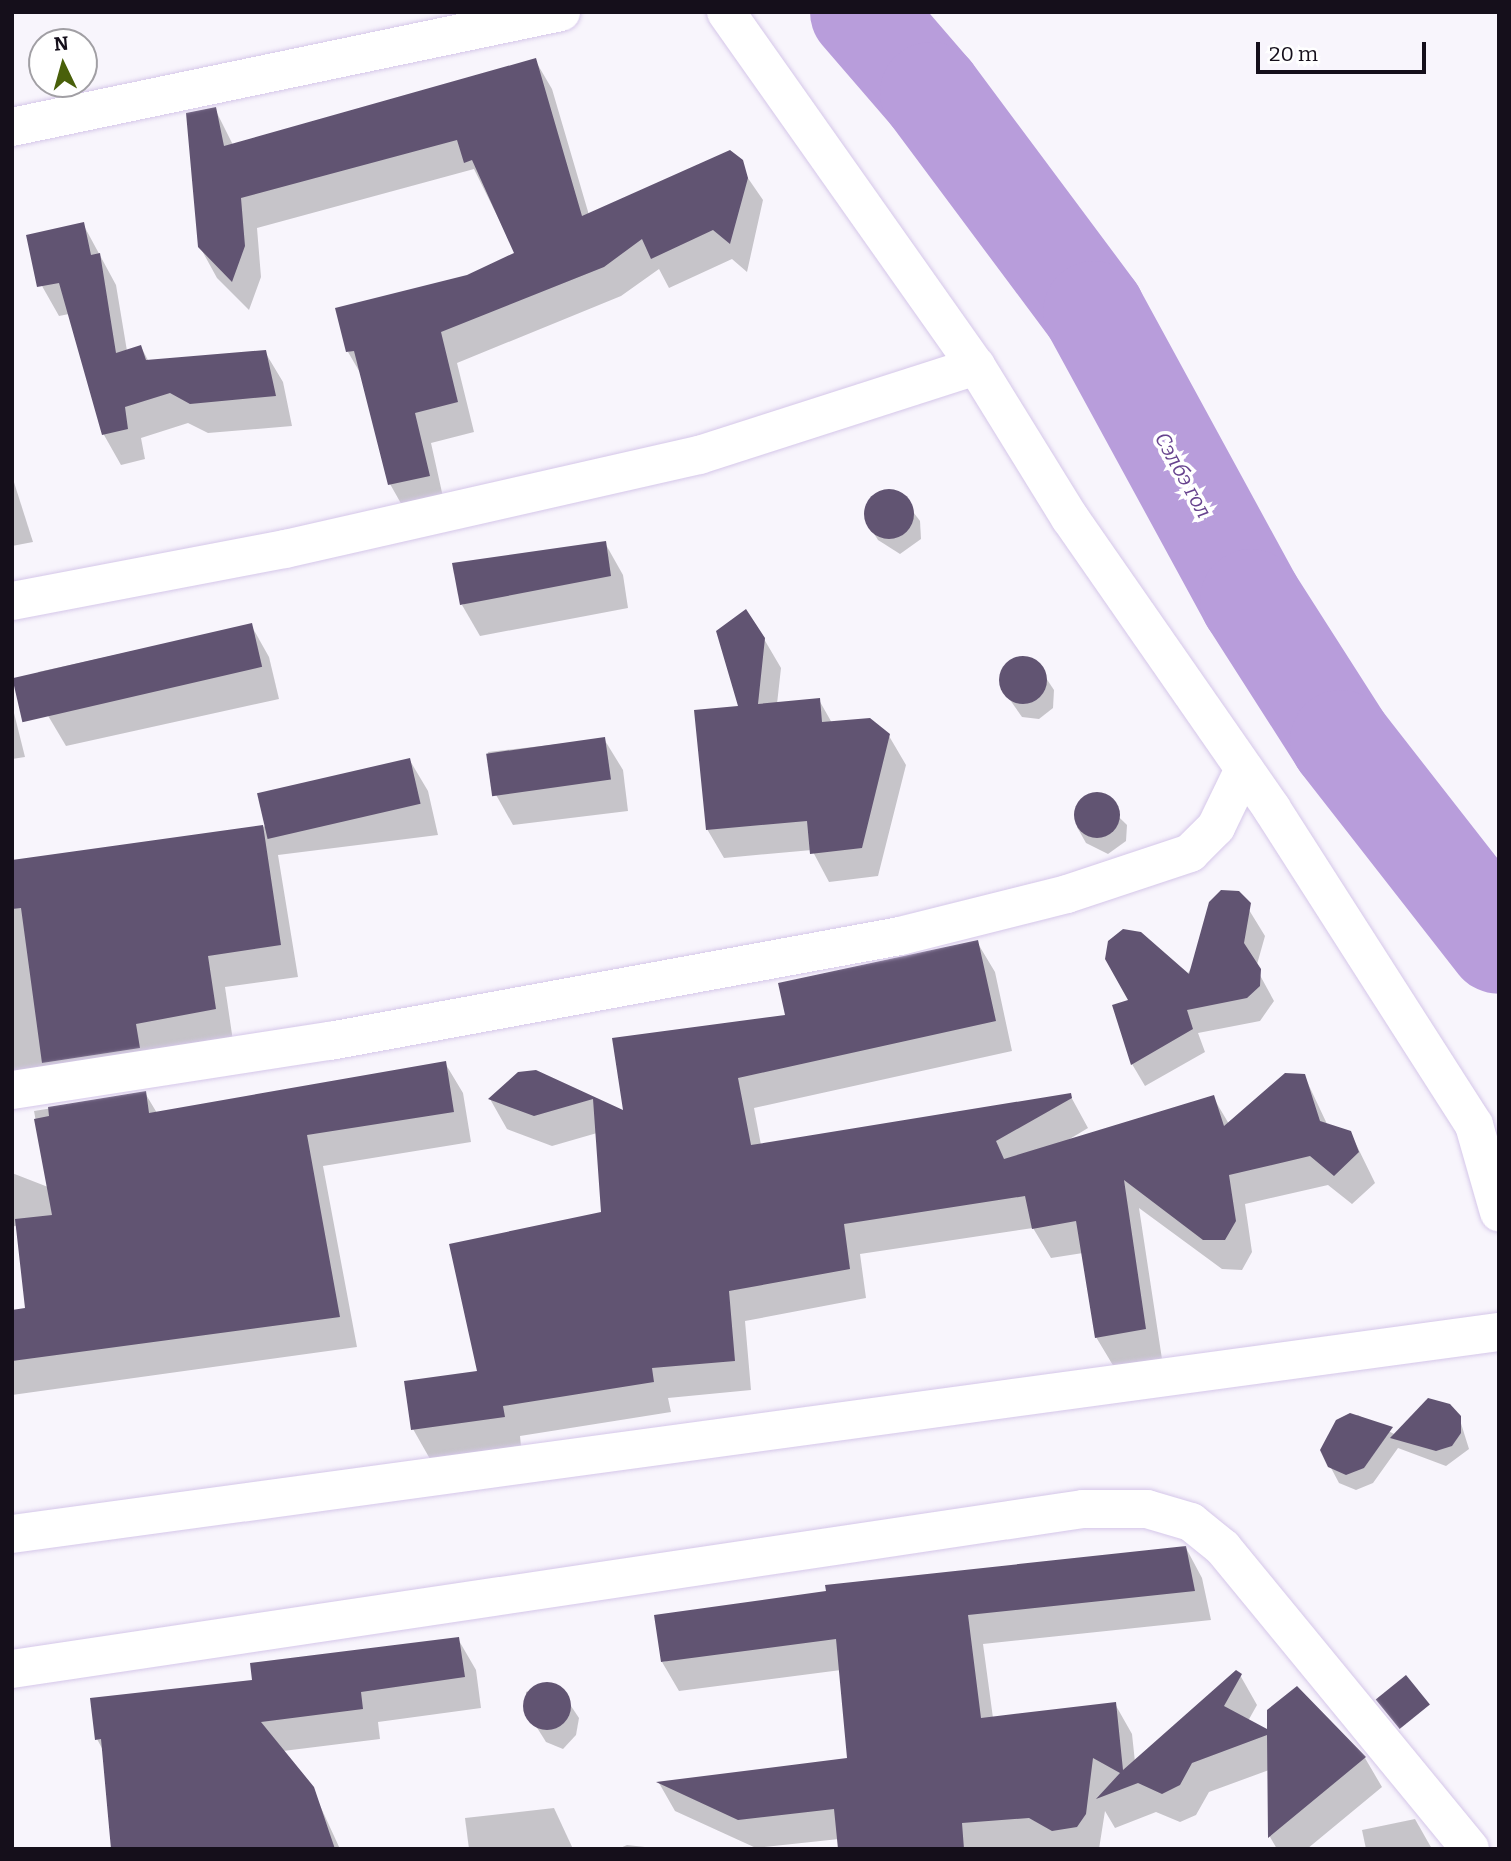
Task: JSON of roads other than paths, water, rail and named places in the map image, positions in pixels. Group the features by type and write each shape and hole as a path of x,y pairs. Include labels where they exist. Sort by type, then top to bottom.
{"street":[{"path":"12,127 561,12"},
{"path":"726,12 976,366 1070,518 1244,769 1474,1125 1499,1212"},
{"path":"12,601 285,549 699,455 976,366"},
{"path":"12,1090 343,1038 887,939 1067,894 1190,853 1216,827 1244,769"},
{"path":"12,1534 1499,1332"},
{"path":"12,1670 1069,1511 1147,1509 1191,1522 1223,1548 1470,1849"}],"waterway":[{"name":"Сэлбэ гол","path":"861,12 931,93 1094,312 1251,600 1341,741 1499,943"}]}
